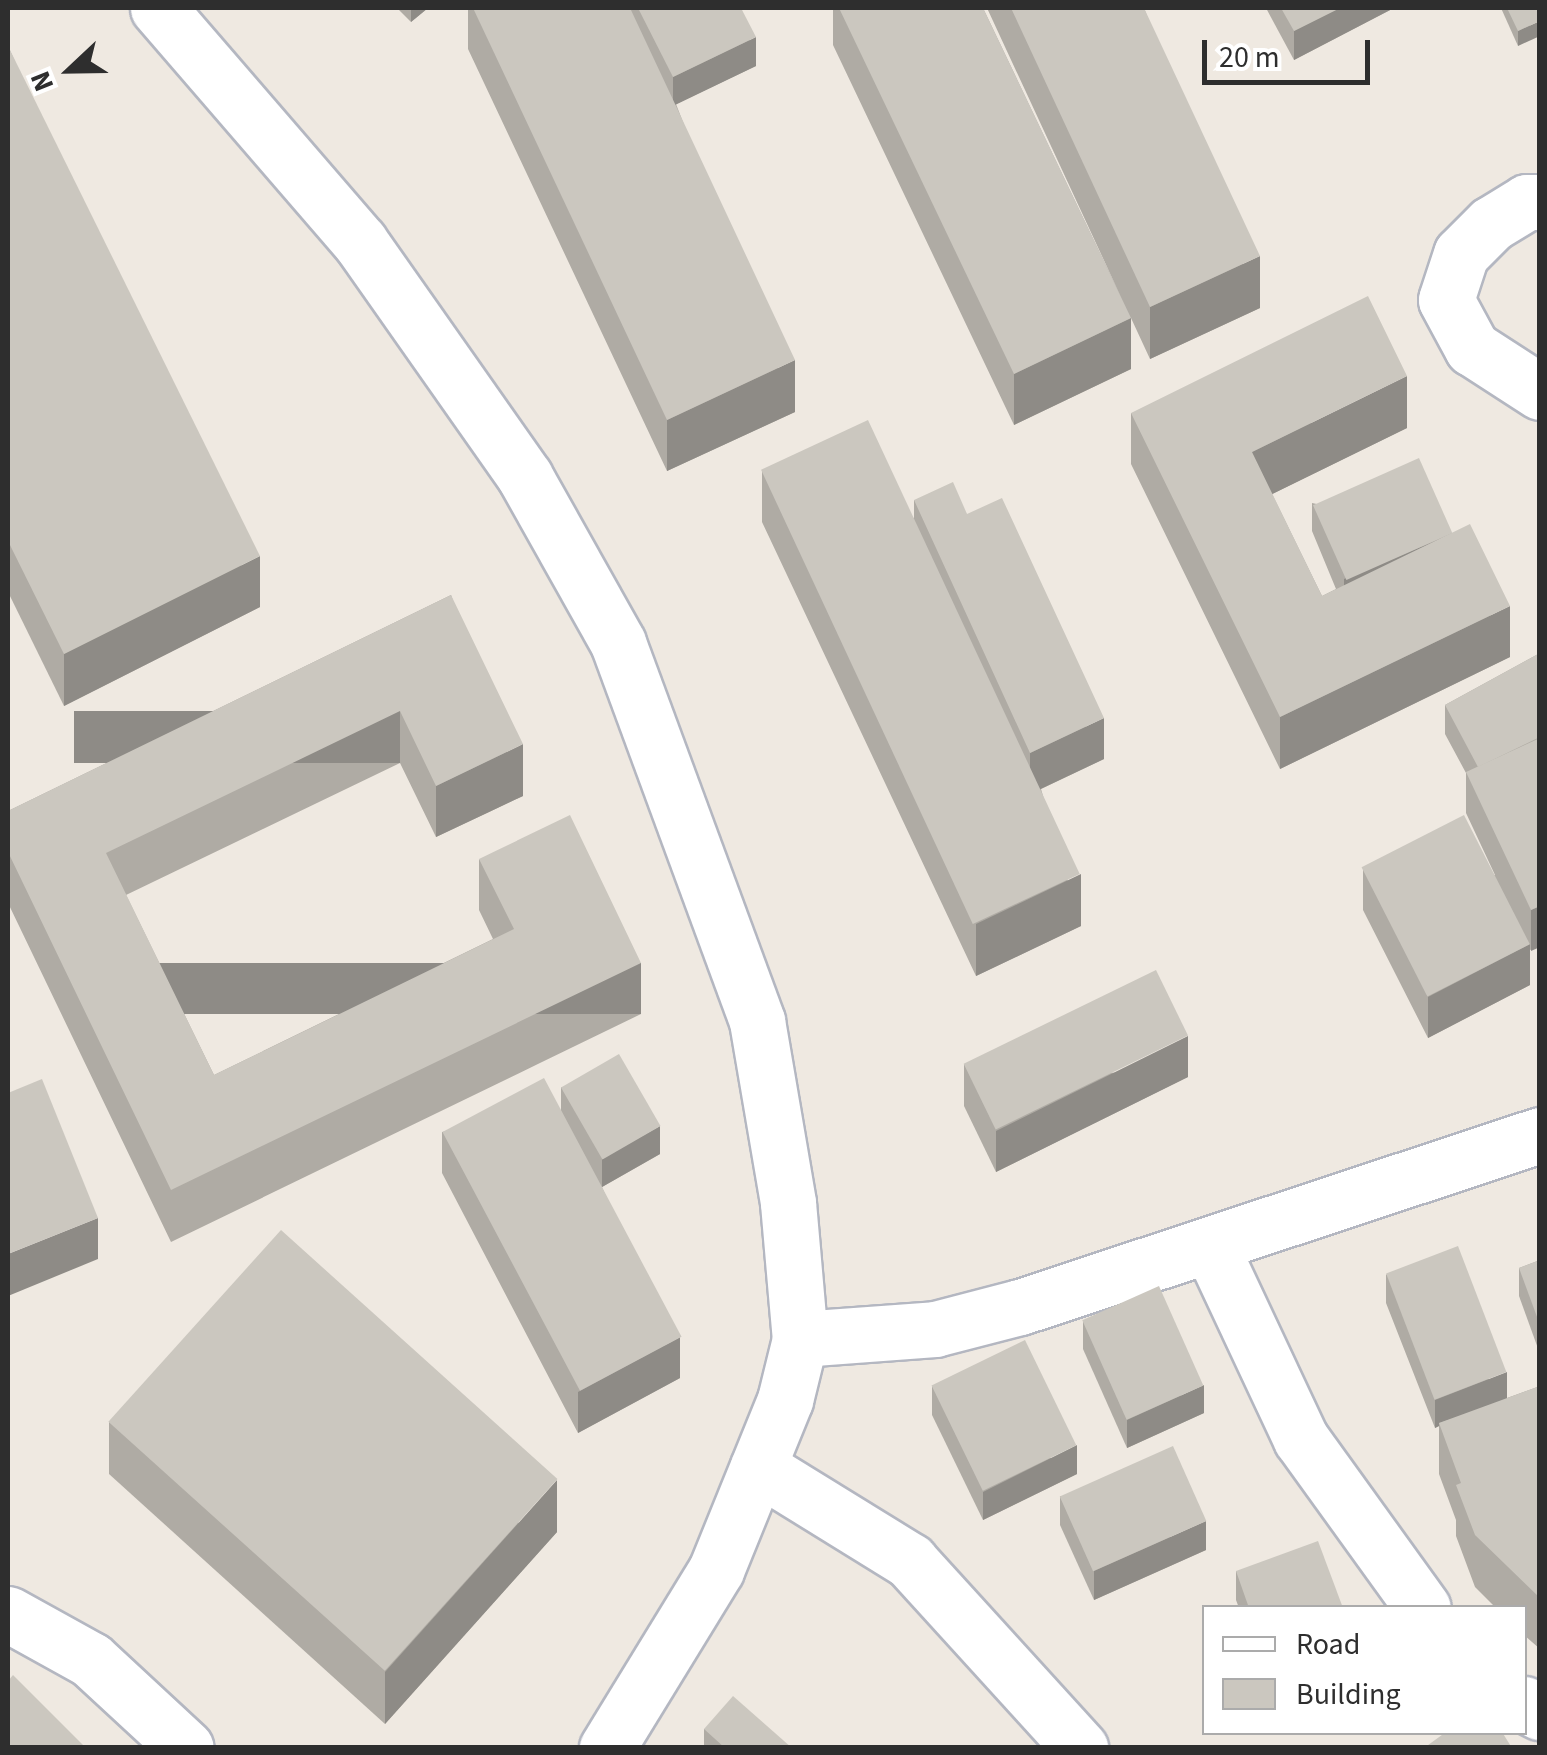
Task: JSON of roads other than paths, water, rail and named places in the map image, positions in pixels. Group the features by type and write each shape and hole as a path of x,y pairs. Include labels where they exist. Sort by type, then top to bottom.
{"lane":[{"path":"158,8 360,242 525,477 618,642 756,1021 788,1203 800,1338 758,1467 716,1570 607,1748"},
{"path":"1540,202 1527,202 1490,224 1462,254 1446,300 1472,348 1540,392"},
{"path":"800,1338 935,1329 1211,1247 1540,1134"},
{"path":"1211,1247 1300,1439 1421,1605"},
{"path":"758,1467 910,1561 1080,1748"},
{"path":"8,1614 91,1660 186,1748"}]}
